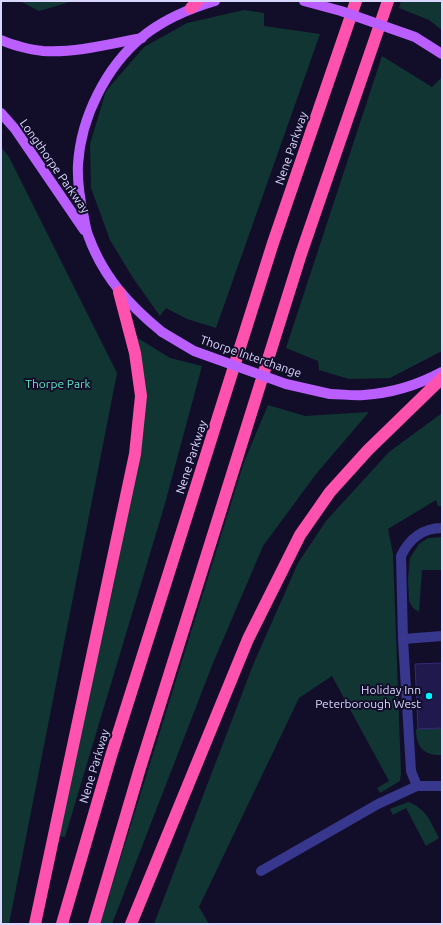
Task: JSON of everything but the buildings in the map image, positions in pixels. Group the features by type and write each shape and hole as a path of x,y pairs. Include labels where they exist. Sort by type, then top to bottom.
{"highway":[{"name":"Nene Parkway","path":"62,924 111,756 271,250 356,1"},
{"path":"94,924 140,768 301,254 388,1"},
{"path":"35,924 135,454 141,396 135,354 120,292"},
{"path":"131,924 248,640 300,534 330,492 368,450 442,378"}],"main road":[{"name":"Thorpe Interchange","path":"215,1 194,4 165,21 142,38 117,63 97,94 84,127 78,170 79,199 88,235 101,264 120,292 139,313 162,332 194,351 286,384 330,394 363,395 396,391 427,380 442,372"},
{"path":"304,1 341,11 415,37 442,54"},
{"path":"1,40 42,51 83,49 142,38"},
{"name":"Longthorpe Parkway","path":"1,113 20,136 88,235"}],"lane":[{"path":"417,786 411,771 403,639 401,556 406,546 414,537 426,531 442,528"},
{"path":"403,639 442,636"},
{"path":"261,871 378,804 417,786 442,786"}],"green space":[{"path":"20,1 73,1 39,11"},
{"path":"401,1 442,1 442,30 429,20 399,8"},
{"path":"244,10 264,13 264,26 320,34 216,328 187,319 166,308 160,316 133,278 110,240 91,188 90,144 106,91 144,47 187,23"},
{"path":"382,56 432,87 441,78 442,80 442,351 390,378 349,379 319,370 318,361 286,348"},
{"name":"Thorpe Park","path":"1,147 9,157 117,373 9,924 1,924"},
{"path":"136,337 170,358 202,366 164,507 65,837 58,836 116,574 137,463 145,382"},
{"path":"268,405 305,416 369,412 316,474 263,546 213,663 112,924 100,924 244,462"},
{"path":"442,413 442,506 438,506 436,500 388,529 393,554 401,773 400,781 380,793 377,788 389,781 332,676 299,698 199,907 209,924 154,924 253,665 298,563 326,521 389,452"},
{"path":"442,537 442,570 422,570 419,612 413,608 409,601 408,579 410,558 419,544 428,538"},
{"path":"442,728 442,755 430,754 422,749 416,735 416,729"},
{"path":"408,802 420,808 424,812 439,838 426,846 406,808 393,815 390,809"}],"place":[{"name":"Holiday Inn Peterborough West","path":"429,696"}]}
